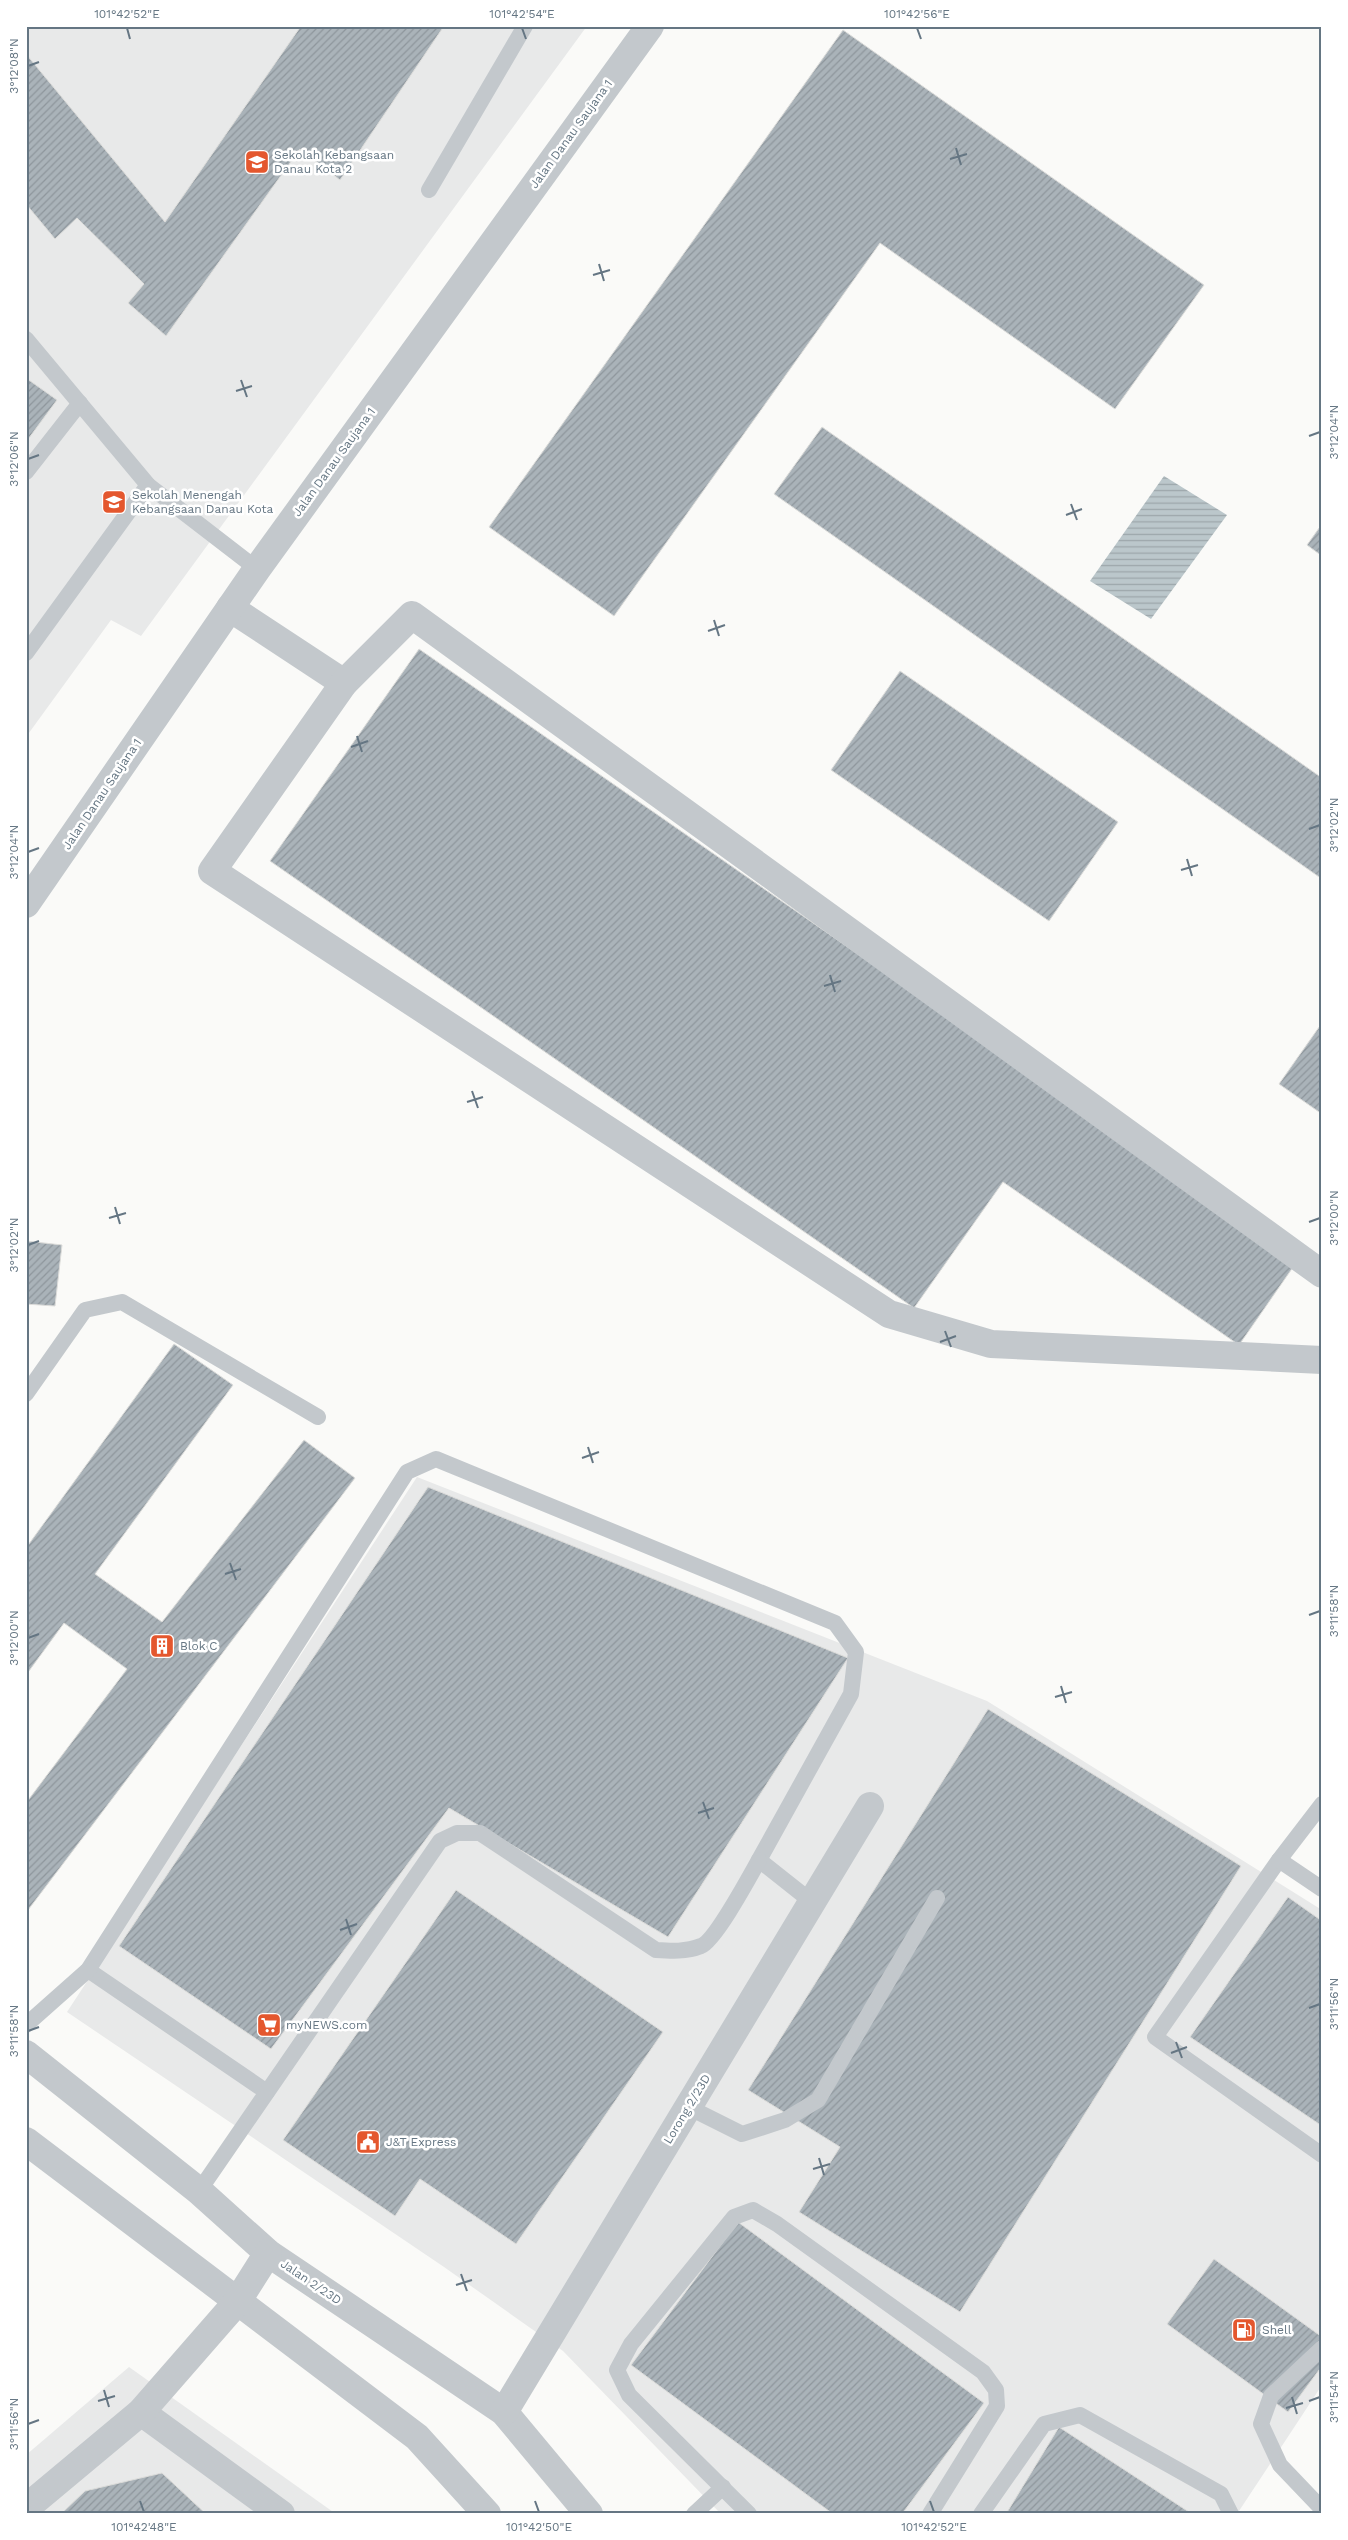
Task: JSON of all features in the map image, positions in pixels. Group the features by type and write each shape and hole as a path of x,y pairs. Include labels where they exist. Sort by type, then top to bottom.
{"street":[{"name":"Jalan Danau Saujana 1","path":"26,904 257,570 650,26"},
{"path":"230,608 344,684"},
{"path":"1322,1274 412,615 344,684 212,871 889,1314 991,1344 1322,1360"},
{"name":"Lorong 2/23D","path":"504,2412 870,1806"},
{"name":"Jalan 2/23D","path":"26,2054 199,2191 268,2253 504,2412 589,2514"},
{"path":"26,2141 417,2437 487,2514"},
{"path":"26,2508 141,2412 237,2302 268,2253"},
{"path":"141,2412 281,2514"}],"lane":[{"path":"429,190 525,26"},
{"path":"26,339 148,485 257,570"},
{"path":"26,472 80,403"},
{"path":"26,653 148,485"},
{"path":"26,1394 85,1310 122,1302 318,1417"},
{"path":"26,2025 88,1970 407,1472 436,1459 835,1623 856,1652 851,1694 759,1860 716,1932 703,1946 678,1952 656,1950 480,1833 457,1833 440,1841 199,2191"},
{"path":"1322,1804 1279,1860 1156,2037 1322,2154"},
{"path":"759,1860 812,1902"},
{"path":"1279,1860 1322,1889"},
{"path":"688,2107 742,2134 785,2120 818,2100 937,1898"},
{"path":"88,1970 267,2092"},
{"path":"749,2514 630,2395 617,2370 632,2344 734,2217 753,2210 777,2224 983,2372 996,2390 997,2406 930,2514"},
{"path":"1322,2348 1271,2396 1261,2424 1280,2465 1322,2509"},
{"path":"981,2514 1044,2424 1080,2415 1220,2494 1231,2514"},
{"path":"694,2514 723,2487"}],"shaded area":[{"name":"Sekolah Kebangsaan Danau Kota 2","path":"26,26 587,26 141,636 111,620 26,737"},
{"path":"1164,476 1227,515 1151,619 1090,581"},
{"path":"417,1477 987,1701 1322,1910 1322,2385 1237,2514 721,2514 563,2351 444,2267 67,2012"},
{"path":"129,2367 336,2514 26,2514 26,2455"}],"building":[{"path":"301,26 444,26 340,180 300,149 166,336 128,303 144,284 77,218 55,239 26,204 26,54 165,222"},
{"path":"843,30 1204,285 1115,409 880,243 614,616 489,527"},
{"path":"26,378 57,400 26,442"},
{"path":"822,427 1322,778 1322,879 774,494"},
{"path":"1322,524 1322,556 1307,545"},
{"path":"419,649 1298,1260 1239,1345 1003,1182 914,1308 270,861"},
{"path":"900,671 1118,822 1049,921 831,770"},
{"path":"1322,1023 1322,1114 1279,1084"},
{"path":"26,1241 62,1245 55,1306 26,1304"},
{"name":"Blok C","path":"174,1344 233,1385 95,1574 162,1622 304,1440 355,1478 28,1910 26,1909 26,1803 127,1669 64,1623 26,1675 26,1548"},
{"path":"428,1487 848,1658 668,1937 449,1808 271,2049 119,1946"},
{"path":"988,1709 1241,1866 960,2312 799,2212 840,2147 748,2090"},
{"path":"456,1890 663,2032 516,2244 420,2179 395,2216 283,2140"},
{"path":"1288,1897 1322,1921 1322,2126 1190,2037"},
{"path":"738,2222 984,2403 902,2514 833,2514 631,2365"},
{"name":"Shell","path":"1214,2259 1322,2337 1322,2366 1288,2412 1167,2324"},
{"path":"1059,2427 1192,2514 1006,2514"},
{"path":"162,2473 206,2514 61,2514 85,2491"}],"place":[{"name":"Sekolah Kebangsaan Danau Kota 2","path":"257,162"},
{"name":"Sekolah Menengah Kebangsaan Danau Kota","path":"114,502"},
{"name":"Blok C","path":"162,1646"},
{"name":"myNEWS.com","path":"269,2025"},
{"name":"J&T Express","path":"368,2142"},
{"name":"Shell","path":"1244,2330"}]}
